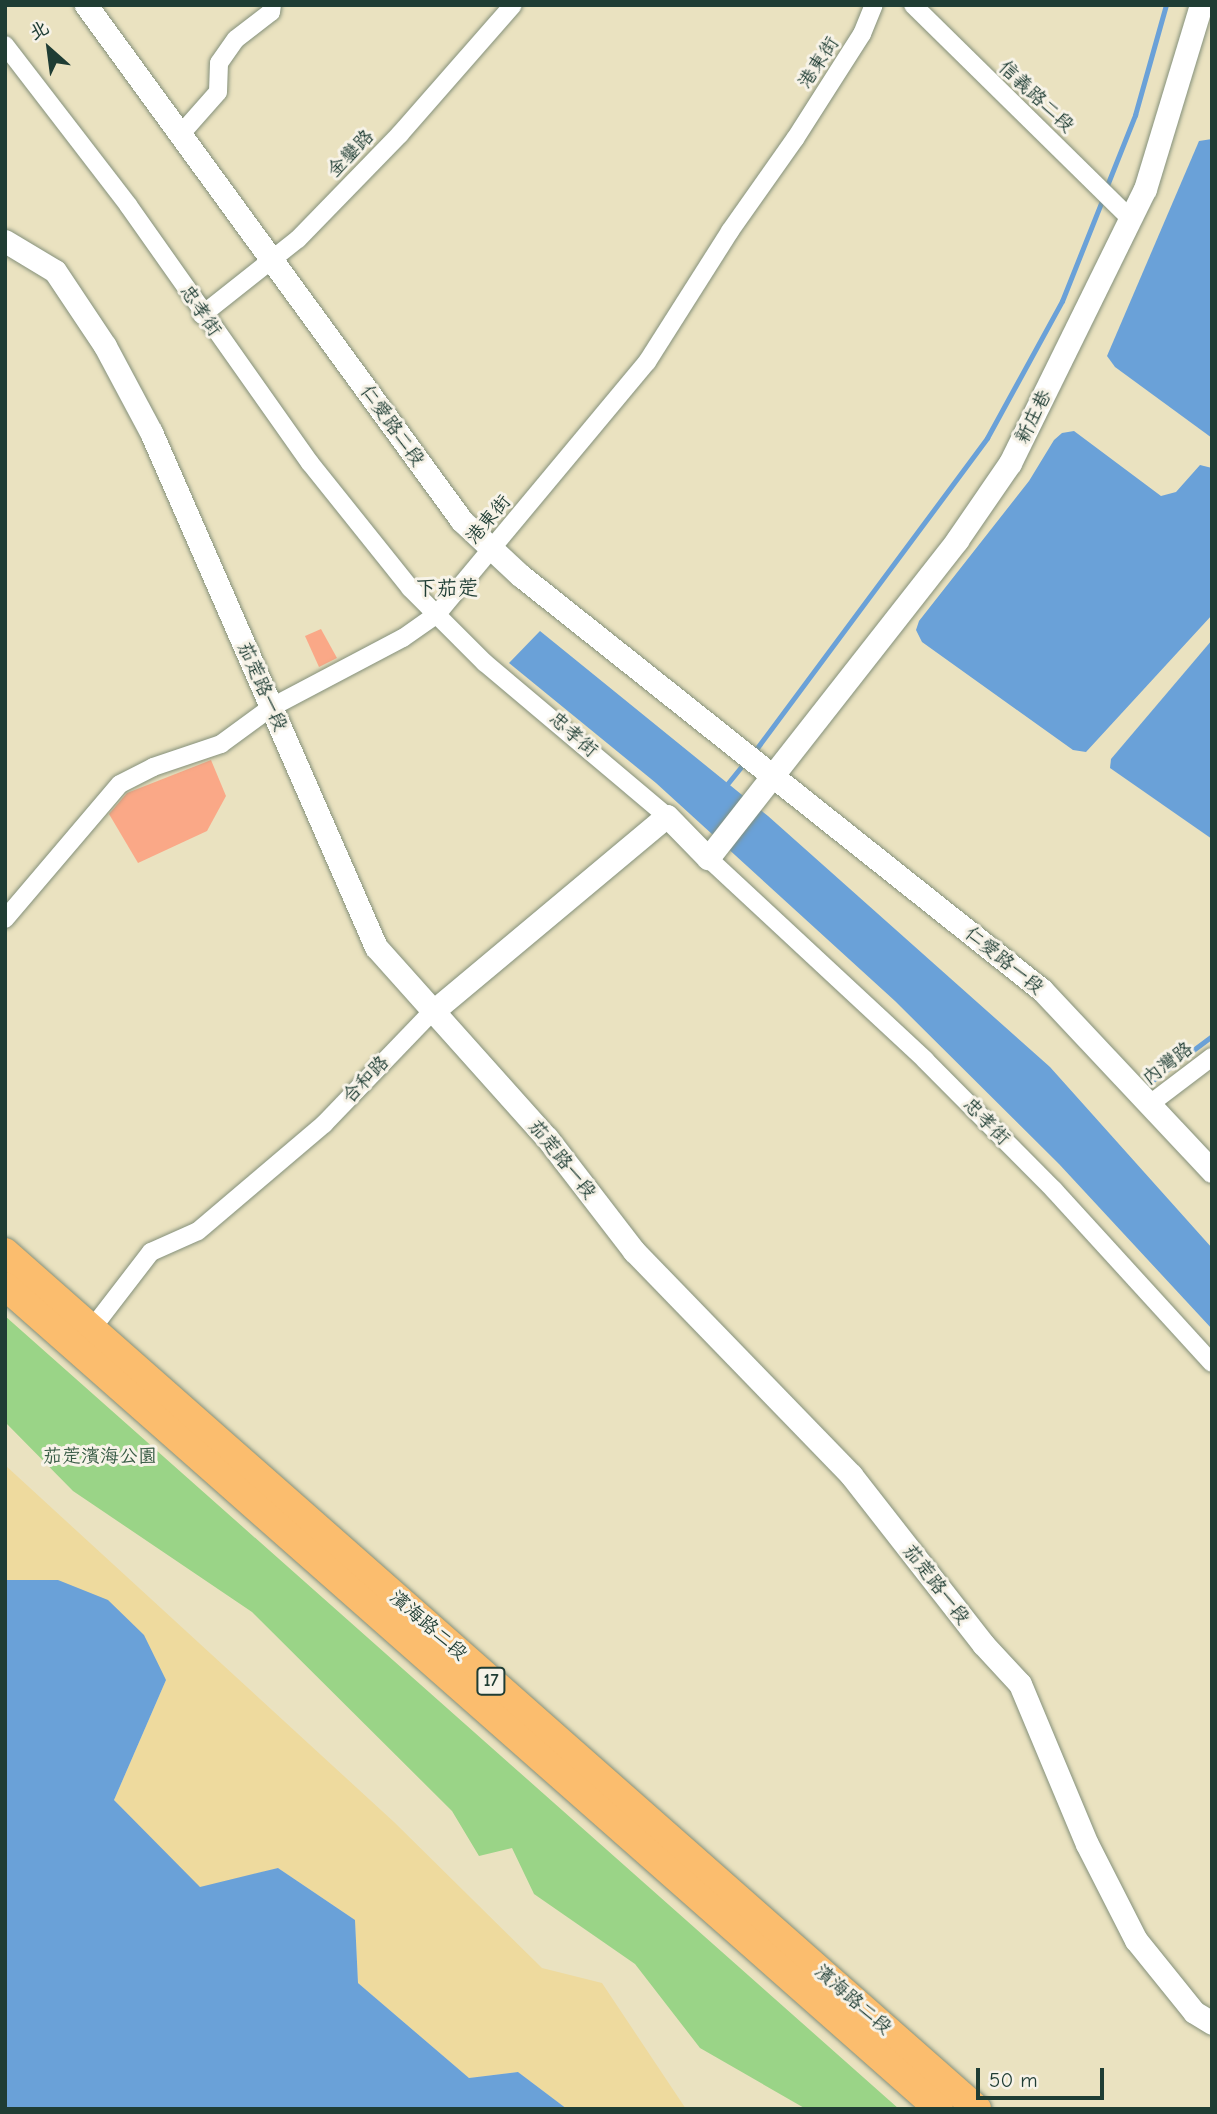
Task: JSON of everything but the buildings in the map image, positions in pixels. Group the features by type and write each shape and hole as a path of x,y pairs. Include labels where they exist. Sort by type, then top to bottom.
{"main road":[{"name":"濱海路二段","path":"5,1252 84,1338 885,2045 977,2109"},
{"name":"濱海路二段","path":"5,1286 84,1338"},
{"name":"濱海路二段","path":"885,2045 939,2109"}],"street":[{"name":"仁愛路二段","path":"86,5 445,499 492,549 759,765"},
{"path":"180,135 218,92 219,63 236,39 271,12 272,5"},
{"name":"金鑾路","path":"202,315 272,261 400,134 513,5"},
{"name":"港東街","path":"5,919 112,790 153,767 221,744 270,708 403,638 437,614 647,362 730,231 795,139 862,34 874,5"},
{"name":"信義路二段","path":"912,5 1131,219"},
{"name":"新庄巷","path":"714,852 752,805 759,765 957,540 1010,463 1145,189 1200,5"},
{"name":"忠孝街","path":"5,45 112,184 202,315 310,463 410,588 485,663 667,816 714,852 1054,1190 1212,1363"},
{"name":"茄萣路一段","path":"5,241 55,271 105,346 151,432 376,947 431,1013 547,1138 634,1251 851,1475 983,1644 1020,1684 1087,1844 1136,1940 1194,2011 1212,2023"},
{"name":"仁愛路一段","path":"759,765 1042,990 1212,1171"},
{"name":"合和路","path":"84,1338 151,1252 198,1231 324,1124 431,1013 667,816"},
{"name":"內灣路","path":"1150,1104 1212,1057"}],"green space":[{"name":"茄萣濱海公園","path":"5,1316 899,2109 806,2109 700,2048 635,1964 534,1894 512,1848 479,1856 452,1811 252,1612 73,1491 5,1422"}],"sand":[{"path":"5,1465 394,1822 542,1968 602,1983 686,2109 567,2109 518,2072 469,2078 358,1983 355,1920 278,1868 200,1888 114,1800 166,1680 58,1580 5,1580"}],"water":[{"path":"1212,139 1212,438 1115,367 1107,356 1199,141"},
{"path":"1074,431 1161,496 1176,492 1200,465 1212,468 1212,615 1086,752 1073,750 922,642 916,630 919,621 1029,481 1054,440 1062,433"},
{"path":"540,631 768,816 1050,1067 1212,1248 1212,1329 1059,1164 895,1001 656,783 509,663"},
{"path":"1212,640 1212,839 1110,768 1111,759"},
{"path":"5,1580 58,1580 108,1600 144,1635 166,1680 114,1800 200,1887 278,1868 355,1920 358,1983 469,2078 518,2072 567,2109 5,2109"}],"waterway":[{"path":"1106,188 1135,115 1166,5"},
{"path":"754,752 987,438 1062,301 1103,198"},
{"path":"728,783 745,762"},
{"path":"1149,1083 1212,1036"}],"district":[{"name":"下茄萣","path":"447,588"}]}
